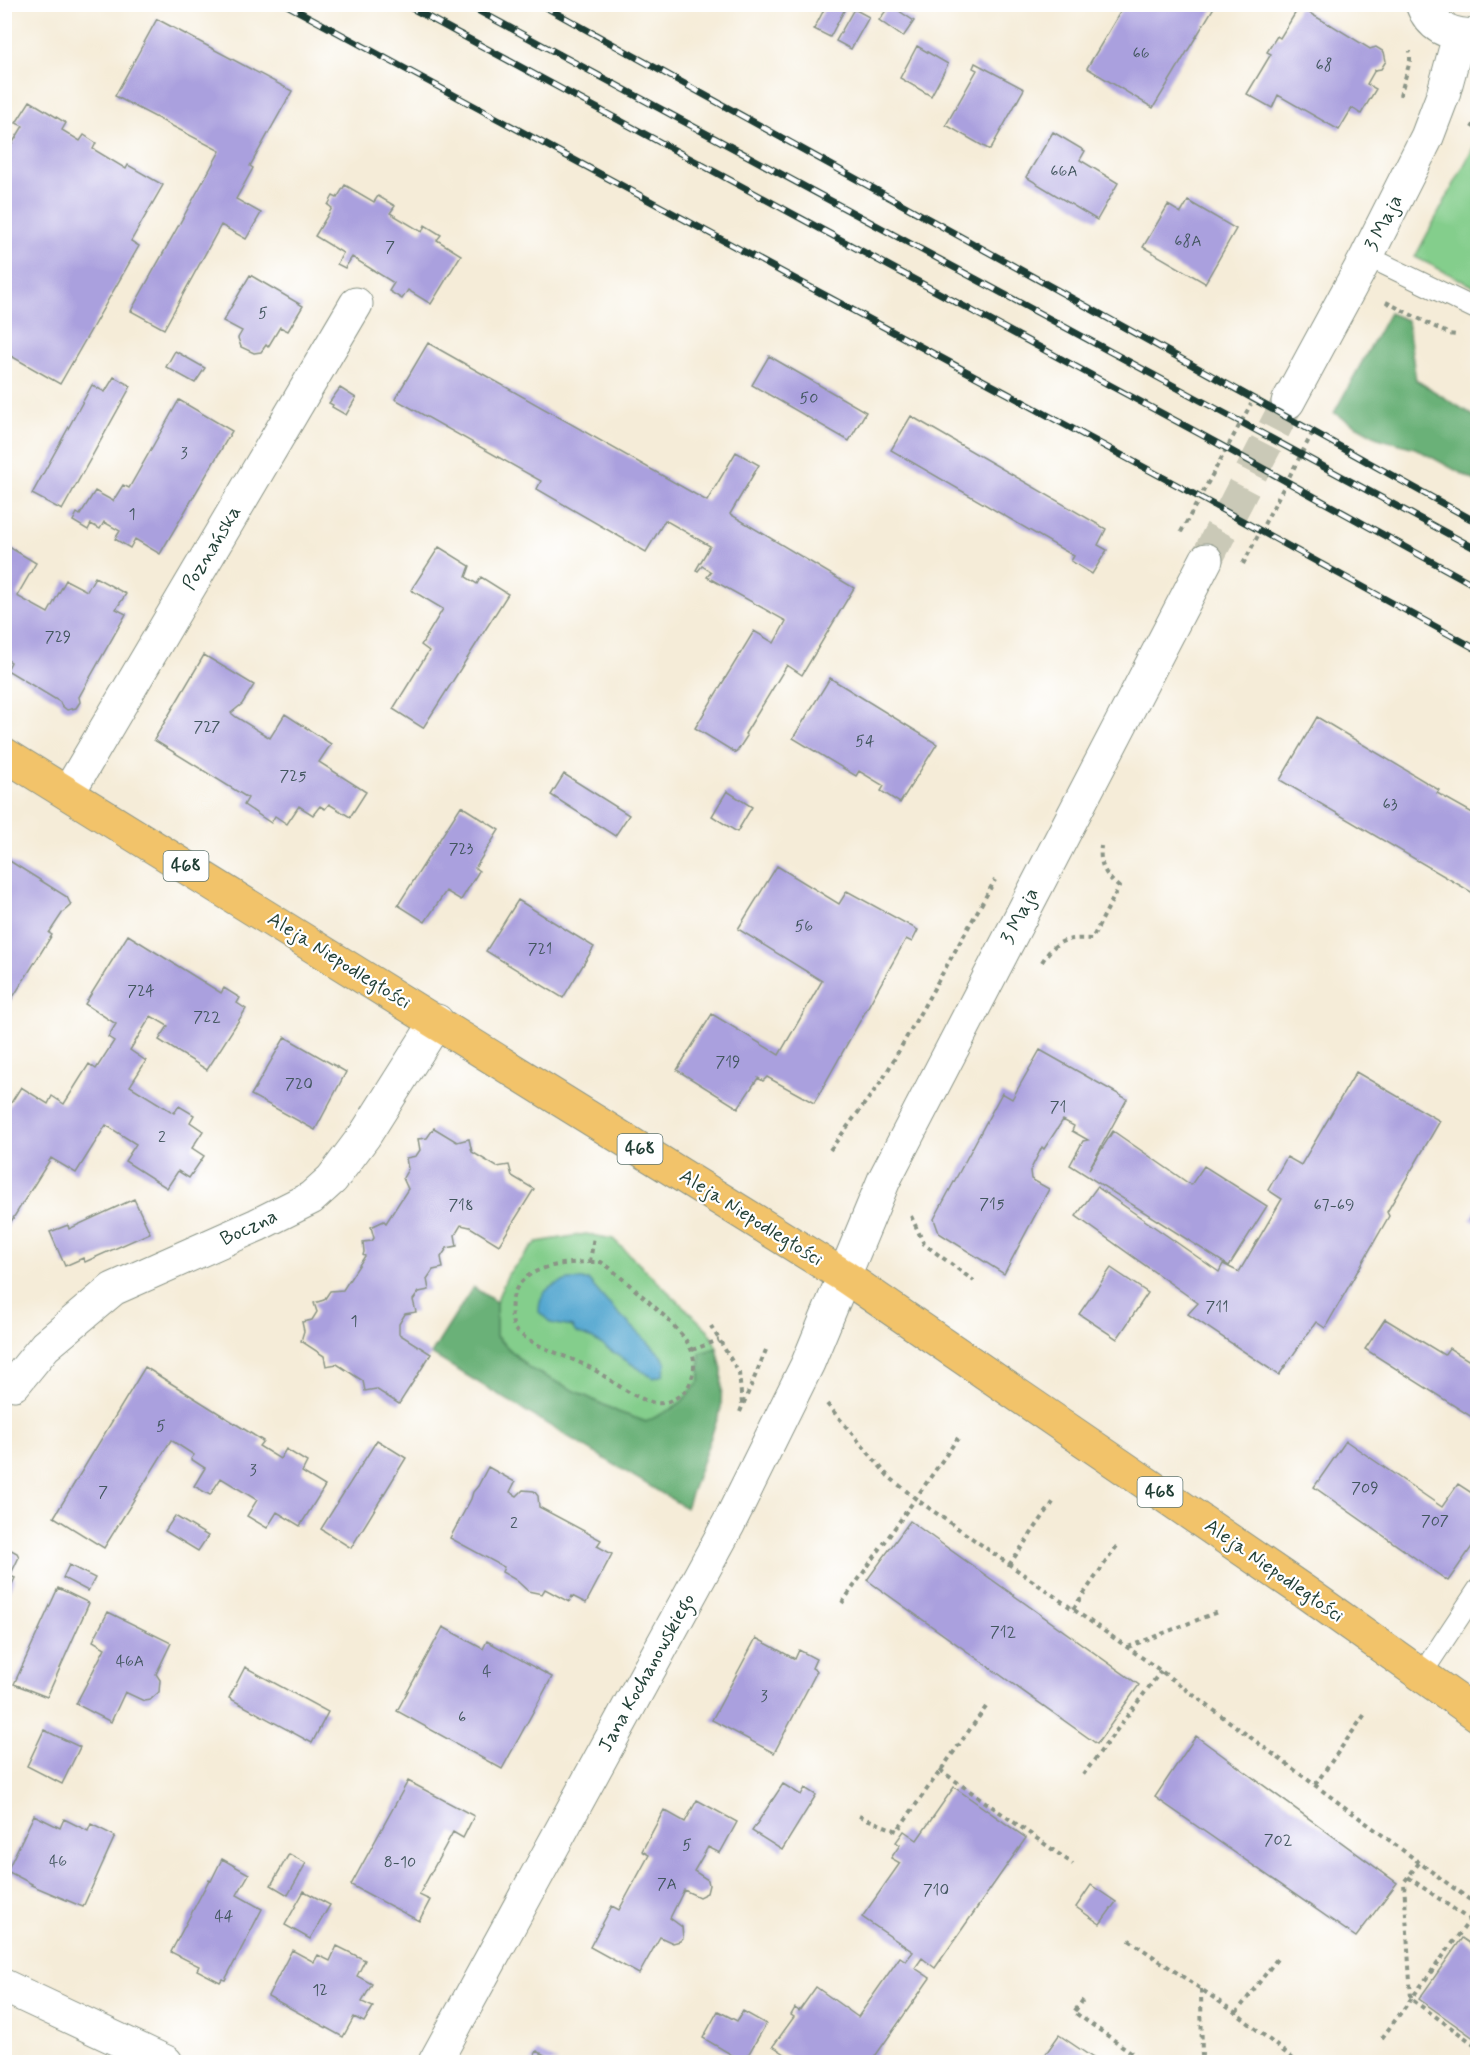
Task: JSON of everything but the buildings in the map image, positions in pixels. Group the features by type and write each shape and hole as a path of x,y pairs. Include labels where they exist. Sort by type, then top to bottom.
{"main road":[{"name":"Aleja Niepodległości","path":"4,754 844,1276 1296,1585 1478,1715"}],"street":[{"path":"1422,4 1425,13 1440,28 1468,36"},
{"name":"3 Maja","path":"1288,402 1367,256 1427,137 1468,36"},
{"name":"Poznańska","path":"68,793 356,304"},
{"name":"3 Maja","path":"844,1276 884,1180 1206,560"},
{"name":"Boczna","path":"14,1384 45,1346 112,1289 257,1225 311,1198 333,1179 365,1136 437,1021"},
{"name":"Jana Kochanowskiego","path":"435,2062 729,1523 808,1363 844,1276"},
{"path":"4,1986 166,2062"}],"lane":[{"path":"1367,256 1478,310"},
{"path":"1421,1675 1478,1589"}],"path":[{"path":"1396,107 1404,85"},
{"path":"1178,536 1251,403"},
{"path":"830,1150 883,1079 1000,870"},
{"path":"1037,971 1051,948 1060,942 1069,938 1092,939 1119,887"},
{"path":"913,1208 911,1218 924,1244 974,1281"},
{"path":"590,1262 594,1236"},
{"path":"590,1262 602,1262 610,1268 662,1315 687,1342 692,1350 693,1376 686,1390 676,1398 663,1404 636,1397 589,1367 533,1343 514,1329 509,1311 525,1277 556,1264 590,1262"},
{"path":"711,1326 739,1373 742,1407"},
{"path":"692,1350 719,1340"},
{"path":"831,1408 888,1476 916,1499 1161,1671 1478,1908 1382,2038"},
{"path":"842,1603 958,1438"},
{"path":"1009,1565 1054,1501"},
{"path":"1073,1609 1119,1544"},
{"path":"1127,1647 1220,1611"},
{"path":"1083,1775 1161,1671"},
{"path":"859,1816 897,1831 986,1707"},
{"path":"1314,1785 1365,1714"},
{"path":"940,1770 1073,1863"},
{"path":"1411,1999 1404,1882 1419,1863"},
{"path":"1408,1877 1478,1926"},
{"path":"1129,1940 1236,2013 1297,2062"},
{"path":"1236,2013 1277,1959"},
{"path":"1201,1988 1202,2062"},
{"path":"1411,1999 1478,2047"},
{"path":"1083,2000 1074,2012 1145,2062"}],"green space":[{"path":"1477,141 1478,288 1415,257"},
{"path":"1389,313 1407,320 1416,380 1477,418 1477,482 1415,448 1381,439 1334,413"},
{"path":"586,1234 613,1239 709,1331 717,1348 700,1353 700,1381 679,1405 647,1422 618,1412 530,1369 496,1336 496,1302 508,1274 537,1242"},
{"path":"473,1287 496,1302 496,1337 530,1369 618,1412 646,1422 679,1405 700,1381 700,1353 717,1348 722,1370 721,1408 686,1508 431,1354"}],"water":[{"path":"569,1280 588,1280 662,1356 666,1364 663,1375 653,1378 593,1339 576,1333 572,1327 551,1323 539,1312 543,1294 556,1284"}],"tunnel":[{"path":"1206,560 1288,402"}],"railway":[{"path":"285,4 1478,650"},
{"path":"404,4 1215,442 1478,587"},
{"path":"466,4 1478,550"},
{"path":"540,4 1478,523"}]}
